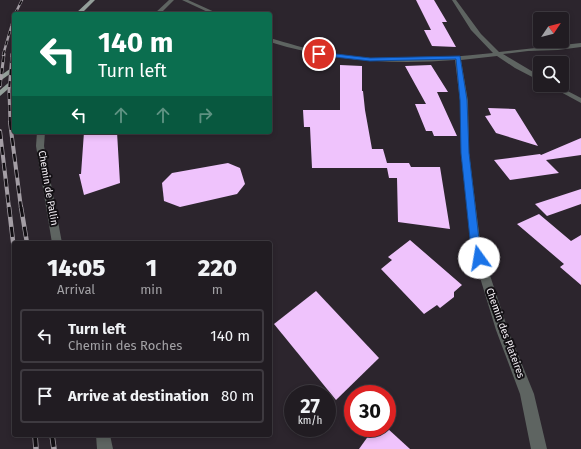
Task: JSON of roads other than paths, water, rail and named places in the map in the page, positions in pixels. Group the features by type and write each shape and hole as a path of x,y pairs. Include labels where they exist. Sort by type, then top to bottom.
{"main road":[{"path":"80,12 93,0"},
{"path":"0,79 12,70"},
{"path":"0,94 12,82"}],"street":[{"path":"159,12 172,0"},
{"path":"184,0 211,12"},
{"path":"454,0 472,27 498,54 533,75"},
{"path":"272,41 310,52 346,58 402,60 498,54 513,51 542,48 552,49 581,45"},
{"name":"Chemin des Plateires","path":"458,57 464,100 465,153 476,248 502,330 528,394 539,449"},
{"path":"564,92 581,101"},
{"name":"Chemin de Pallin","path":"41,134 40,146 57,241"},
{"path":"103,437 105,449"}],"railway":[{"path":"16,12 22,0"},
{"path":"3,55 12,24"},
{"path":"0,86 4,54"},
{"path":"10,123 9,91 12,54"},
{"path":"10,122 21,208"},
{"path":"0,131 9,208"},
{"path":"9,207 13,241"},
{"path":"21,207 27,241"},
{"path":"35,437 36,449"},
{"path":"52,437 54,449"}]}
